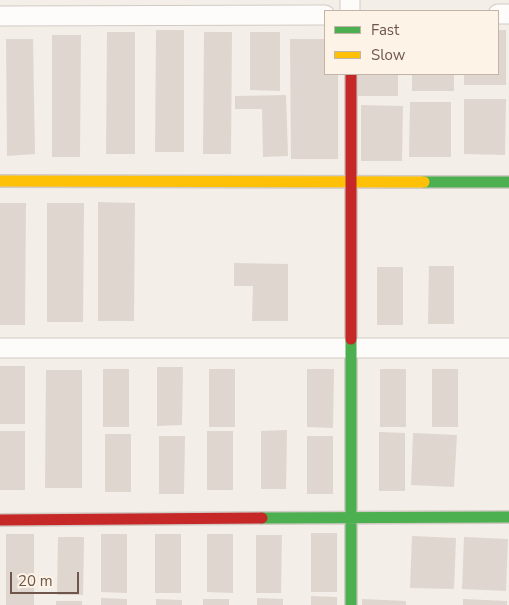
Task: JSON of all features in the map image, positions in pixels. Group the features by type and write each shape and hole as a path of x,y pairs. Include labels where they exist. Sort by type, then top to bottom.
{"street":[{"path":"0,16 324,15"},
{"path":"350,75 351,605"},
{"path":"0,181 509,182"},
{"path":"0,348 509,348"},
{"path":"0,520 509,517"}],"building":[{"path":"156,30 184,30 184,152 155,152"},
{"path":"499,30 506,30 506,85 464,85 464,75 499,75"},
{"path":"107,32 135,32 135,154 106,154"},
{"path":"204,32 232,32 231,154 203,154"},
{"path":"250,32 280,32 280,91 250,90"},
{"path":"52,35 81,35 80,157 52,157"},
{"path":"6,39 33,39 35,154 7,156"},
{"path":"290,39 324,39 324,75 338,75 338,159 291,159"},
{"path":"357,75 398,75 398,96 356,96"},
{"path":"412,75 454,75 454,91 412,91"},
{"path":"286,95 288,156 263,157 262,109 235,109 235,96"},
{"path":"464,99 506,99 505,155 464,154"},
{"path":"410,102 451,102 451,157 409,157"},
{"path":"361,105 403,106 402,161 361,161"},
{"path":"98,202 135,203 134,321 98,321"},
{"path":"0,203 26,203 25,325 0,325"},
{"path":"47,203 84,203 83,322 47,322"},
{"path":"234,263 288,264 288,321 252,321 253,286 234,286"},
{"path":"429,266 454,266 454,324 428,324"},
{"path":"377,267 403,267 403,325 377,325"},
{"path":"0,366 25,366 25,424 0,424"},
{"path":"157,367 183,367 182,425 157,426"},
{"path":"103,369 129,369 129,427 103,427"},
{"path":"209,369 235,369 235,427 209,427"},
{"path":"307,369 334,369 333,428 307,427"},
{"path":"380,369 406,369 406,427 380,427"},
{"path":"432,369 458,369 458,427 432,427"},
{"path":"46,370 82,370 82,488 45,488"},
{"path":"287,430 286,489 261,489 261,431"},
{"path":"0,431 25,431 25,490 0,490"},
{"path":"207,431 233,431 233,490 207,490"},
{"path":"379,432 405,433 405,491 379,491"},
{"path":"413,433 457,435 454,487 411,485"},
{"path":"105,434 131,434 131,492 105,492"},
{"path":"159,436 185,436 184,494 159,494"},
{"path":"307,436 333,436 333,494 307,494"},
{"path":"311,533 337,533 337,592 311,592"},
{"path":"6,534 34,534 34,605 6,605"},
{"path":"101,534 127,534 127,593 101,592"},
{"path":"155,534 181,534 181,593 155,593"},
{"path":"207,534 233,534 233,593 207,592"},
{"path":"256,535 282,535 281,593 256,593"},
{"path":"412,536 456,538 454,589 410,588"},
{"path":"58,537 84,537 83,595 57,595"},
{"path":"464,537 508,539 506,591 462,589"},
{"path":"311,596 337,597 337,605 311,605"},
{"path":"101,598 127,599 127,605 101,605"},
{"path":"257,598 283,599 283,605 257,605"},
{"path":"156,599 182,600 182,605 156,605"},
{"path":"203,599 229,599 229,605 203,605"},
{"path":"362,599 406,601 406,605 362,605"},
{"path":"463,599 507,601 507,605 463,605"},
{"path":"56,601 82,601 82,605 56,605"}],"traffic: fast":[{"path":"424,182 509,182"},
{"path":"351,339 351,605"},
{"path":"262,518 509,517"}],"traffic: slow":[{"path":"0,181 424,182"}],"traffic: jam":[{"path":"351,75 351,339"},
{"path":"0,520 262,518"}]}
